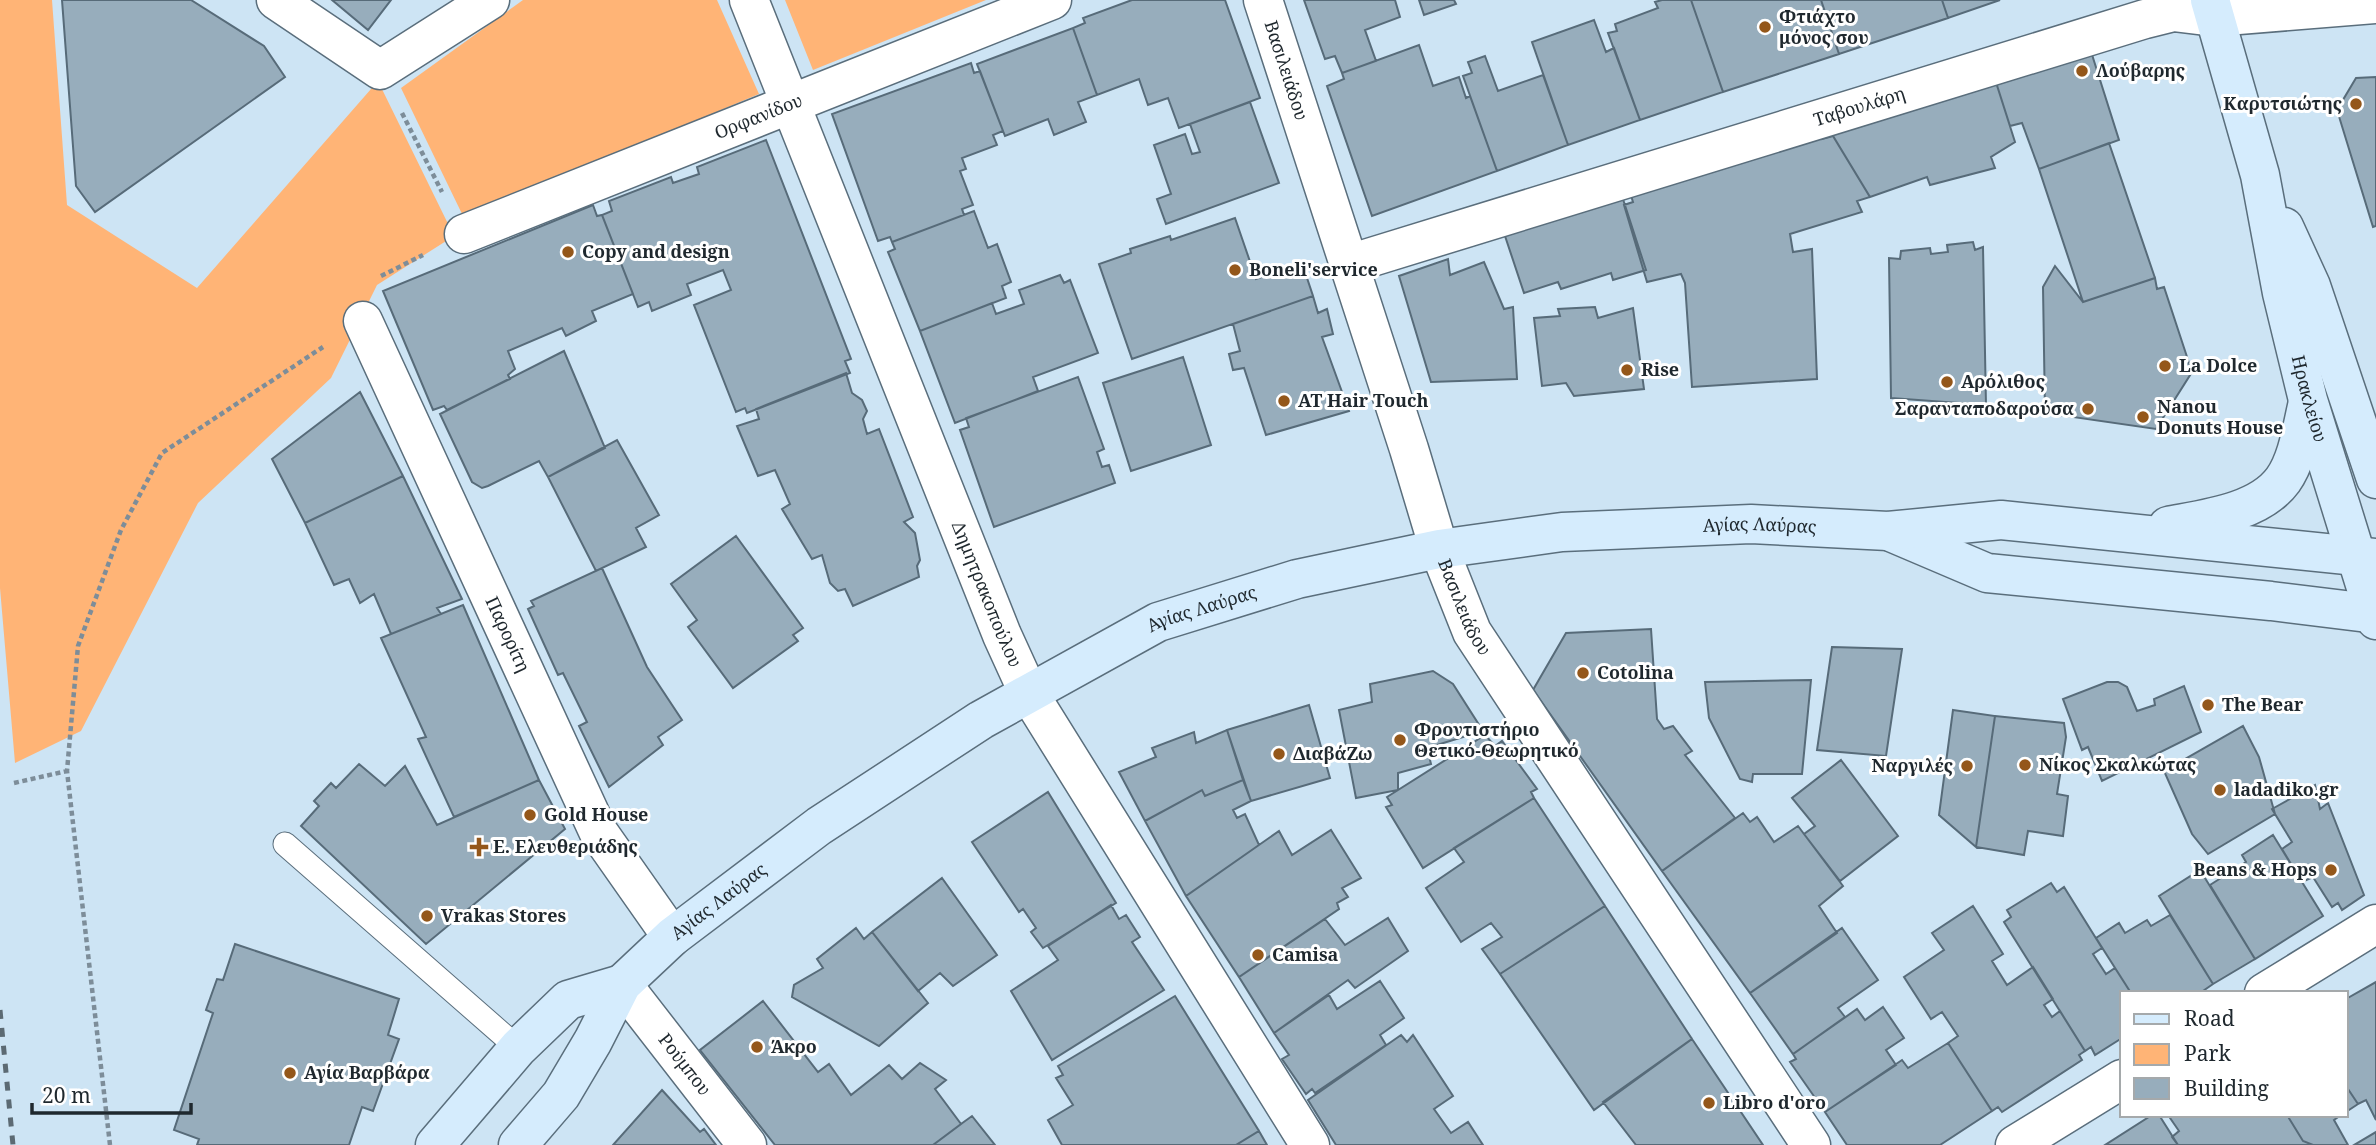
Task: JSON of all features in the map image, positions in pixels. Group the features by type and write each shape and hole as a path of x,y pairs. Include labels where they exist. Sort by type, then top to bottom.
{"street":[{"path":"276,0 380,69 489,0"},
{"name":"Δημητρακοπούλου","path":"749,0 1002,635 1028,692 1310,1145"},
{"name":"Ορφανίδου","path":"464,234 1052,0"},
{"name":"Βασιλειάδου","path":"1263,0 1439,549 1472,632 1811,1145"},
{"name":"Ταβουλάρη","path":"1349,264 2145,19 2173,12 2212,9 2376,4"},
{"name":"Ηρακλείου","path":"2212,9 2260,174 2282,293 2308,400 2365,556 2375,616"},
{"name":"Ηρακλείου","path":"2260,174 2311,286 2376,479"},
{"name":"Παρορίτη","path":"363,321 599,833 672,937"},
{"path":"2136,533 2253,505 2268,495 2283,480 2296,452 2308,400"},
{"name":"Αγίας Λαύρας","path":"518,1145 561,1095 622,984 672,937 819,826 1028,692 1080,667 1158,622 1297,579 1439,549 1562,532 1751,524 1888,530 2001,520 2365,556"},
{"name":"Αγίας Λαύρας","path":"1888,530 1987,573 2271,601 2375,616"},
{"path":"2267,991 2376,924"},
{"name":"Αγίας Λαύρας","path":"435,1145 518,1048 568,1000 622,984"},
{"name":"Ρούμπου","path":"622,984 747,1145"},
{"path":"2015,1145 2120,1080"}],"lane":[{"path":"285,844 518,1048"}],"path":[{"path":"110,1145 67,771 78,646 121,530 162,453 363,321 376,307 371,282 464,234 380,69"},
{"path":"14,783 67,771"}],"green space":[{"path":"0,0 52,0 67,205 197,288 378,81 454,236 377,285 331,378 198,503 81,731 15,763 0,588"},
{"path":"523,0 717,0 759,94 464,218 401,88"},
{"path":"785,0 986,0 813,70"}],"building":[{"path":"62,0 191,0 264,46 285,77 95,212 76,186"},
{"path":"332,0 391,0 368,30"},
{"path":"1132,0 1225,0 1260,98 1179,128 1168,98 1148,105 1139,79 1097,95 1073,28 1085,23 1083,18"},
{"path":"1304,0 1395,0 1400,17 1365,30 1376,61 1342,73 1335,56 1325,59"},
{"path":"1419,0 1454,0 1456,4 1424,15"},
{"path":"1691,0 1723,92 1640,120 1608,33 1617,31 1615,24 1658,8 1655,2"},
{"name":"Φτιάχτο μόνος σου","path":"1691,0 1821,0 1839,54 1723,92"},
{"path":"1821,0 1942,0 1948,18 1839,54"},
{"path":"1942,0 2000,0 1948,18"},
{"path":"1594,20 1606,52 1614,48 1640,120 1568,145 1532,42"},
{"path":"1073,28 1097,95 1078,102 1086,122 1054,135 1048,119 1005,136 977,64"},
{"path":"2088,42 2119,140 2039,169 2022,123 2010,126 1994,76"},
{"path":"1419,45 1433,86 1459,77 1466,98 1470,96 1497,171 1372,216 1327,86 1344,79 1342,73"},
{"path":"1485,56 1498,91 1543,75 1568,145 1497,171 1463,76 1472,73 1468,62"},
{"path":"971,63 974,73 980,71 1003,131 993,135 997,145 962,158 966,169 960,171 973,205 962,209 964,215 892,242 890,237 878,241 832,114"},
{"path":"1994,76 2015,142 1991,157 1995,168 1930,185 1927,177 1870,197 1833,136 1836,132"},
{"path":"2376,77 2376,226 2373,227 2337,110 2356,78"},
{"path":"1250,102 1279,183 1166,224 1157,199 1171,194 1154,145 1185,134 1192,154 1200,152 1190,124"},
{"path":"1819,128 1822,139 1833,136 1870,197 1857,201 1862,212 1790,234 1793,252 1812,249 1817,379 1692,387 1685,283 1681,274 1647,282 1624,205 1633,202 1629,189"},
{"path":"766,140 851,359 845,361 850,373 747,413 745,408 736,412 694,305 731,290 723,270 687,284 691,295 652,311 649,302 638,307 602,215 612,211 609,201 671,177 673,183 699,174 697,167"},
{"path":"2109,143 2155,278 2083,302 2039,169"},
{"path":"1621,193 1646,270 1613,280 1611,273 1561,289 1558,282 1524,293 1503,230"},
{"path":"593,205 597,216 602,215 633,294 592,311 596,321 566,336 562,328 508,351 515,369 508,375 510,379 447,410 444,406 433,410 383,291"},
{"path":"974,211 988,248 997,244 1011,282 1002,286 1006,298 920,331 888,252 895,249 892,242"},
{"path":"1235,218 1256,279 1302,263 1313,296 1132,359 1099,264 1131,253 1130,249 1170,236 1171,240"},
{"path":"1973,242 1975,250 1983,247 1986,405 1891,398 1889,258 1900,259 1901,251 1930,248 1931,254 1948,252 1947,245"},
{"path":"1448,259 1450,275 1484,262 1504,309 1513,307 1517,379 1431,382 1399,276"},
{"path":"2055,266 2083,302 2155,278 2157,289 2164,287 2192,372 2156,429 2045,413 2043,287"},
{"path":"1060,275 1064,283 1070,280 1098,353 1033,377 1038,391 955,423 920,331 992,303 996,314 1024,304 1019,290"},
{"path":"1313,296 1318,313 1327,309 1333,334 1322,337 1349,411 1266,435 1244,368 1233,370 1229,354 1240,351 1233,324"},
{"path":"1595,307 1598,318 1633,308 1644,389 1574,396 1566,383 1542,386 1534,318 1560,316 1558,309"},
{"path":"564,351 605,448 548,477 539,461 482,488 472,482 440,414"},
{"path":"1183,357 1211,445 1131,471 1103,383"},
{"path":"846,373 852,393 862,400 867,411 863,419 867,434 879,429 913,517 904,522 915,533 920,560 917,566 919,577 853,606 845,589 838,591 830,583 822,555 812,559 782,509 790,504 775,470 758,476 737,426 759,419 756,409"},
{"path":"1078,377 1104,449 1097,452 1102,467 1109,465 1115,483 994,527 960,430 969,427 966,418"},
{"path":"360,392 403,476 305,523 272,459"},
{"path":"617,440 659,515 636,528 646,547 596,571 548,477"},
{"path":"403,476 462,599 437,608 441,614 391,634 374,594 360,603 349,579 334,585 305,523"},
{"path":"736,536 803,628 793,635 798,641 733,688 688,627 697,620 671,584"},
{"path":"602,568 647,667 682,720 658,737 663,745 609,787 579,726 587,722 563,673 558,675 528,609 534,606 531,601"},
{"path":"463,605 539,780 454,817 418,739 426,737 381,638"},
{"path":"1651,629 1657,719 1664,729 1673,726 1692,751 1685,755 1735,818 1662,871 1533,690 1566,633"},
{"path":"1832,647 1902,649 1886,756 1817,750"},
{"name":"Φροντιστήριο Θετικό-Θεωρητικό","path":"1433,671 1453,684 1483,731 1427,748 1431,764 1398,773 1398,790 1356,798 1339,710 1372,702 1370,684"},
{"path":"1811,680 1802,774 1753,774 1752,782 1740,779 1709,718 1705,682"},
{"path":"2107,682 2118,682 2127,687 2137,711 2155,705 2154,699 2184,686 2201,732 2102,781 2088,747 2082,750 2063,699"},
{"name":"ΔιαβάΖω","path":"1309,705 1330,778 1251,801 1227,730"},
{"name":"Ναργιλές","path":"1953,710 1995,716 1976,847 1939,815"},
{"name":"Νίκος Σκαλκώτας","path":"1995,716 2064,723 2066,737 2057,794 2068,796 2063,836 2028,831 2024,855 1976,847"},
{"name":"ladadiko.gr","path":"2243,726 2259,757 2275,814 2208,854 2192,834 2164,771"},
{"path":"1227,730 1243,780 1205,796 1202,790 1145,821 1119,772 1156,757 1152,748 1194,732 1196,743"},
{"path":"1485,735 1495,746 1502,741 1537,789 1531,792 1534,798 1423,868 1386,807 1392,805 1387,797"},
{"path":"1841,760 1898,836 1840,881 1804,834 1815,826 1792,798"},
{"path":"359,764 385,786 405,766 437,825 539,780 565,829 426,944 301,826 319,806 314,801 331,783 336,788"},
{"path":"1243,780 1251,801 1233,810 1237,818 1245,814 1259,845 1186,896 1145,821 1202,790 1205,796"},
{"path":"2315,785 2320,809 2328,803 2364,895 2342,910 2338,903 2332,907 2313,877 2302,882 2282,849 2292,842 2272,809"},
{"path":"1048,792 1116,903 1043,948 1031,932 1036,928 1023,909 1019,912 972,842"},
{"path":"1534,798 1605,906 1500,974 1482,949 1502,937 1491,923 1461,942 1426,888 1464,862 1454,848"},
{"path":"1743,813 1750,822 1757,817 1774,842 1798,826 1843,886 1819,906 1837,933 1750,993 1662,871"},
{"path":"1331,830 1361,878 1342,888 1348,897 1337,903 1339,909 1239,977 1186,896 1279,831 1292,855"},
{"path":"2273,835 2323,916 2255,959 2210,885 2246,862 2242,855"},
{"path":"2200,870 2255,959 2213,984 2159,896"},
{"path":"942,878 997,955 953,986 940,973 918,991 872,932"},
{"path":"2051,883 2057,892 2064,887 2102,948 2093,954 2106,974 2115,968 2130,991 2120,991 2120,1039 2095,1055 2091,1047 2085,1051 2004,922 2011,917 2007,910"},
{"path":"1111,905 1119,919 1126,915 1140,937 1132,942 1164,990 1052,1060 1011,991 1058,960 1048,946"},
{"path":"1605,906 1692,1039 1594,1110 1500,974"},
{"path":"1973,906 2003,954 1992,961 2007,985 2033,967 2053,999 2044,1005 2052,1017 2060,1011 2085,1051 2079,1055 2082,1060 2002,1112 1998,1107 1992,1111 1948,1043 1958,1036 1942,1012 1931,1019 1904,977 1944,950 1932,933"},
{"path":"2170,915 2213,984 2203,991 2130,991 2096,938 2119,923 2125,933 2147,920 2151,926"},
{"path":"1388,918 1408,951 1355,988 1348,980 1274,1033 1239,977 1325,919 1345,945"},
{"path":"856,928 864,939 872,932 928,1003 879,1046 792,997 794,985 823,968 817,959"},
{"path":"1842,928 1878,980 1838,1008 1845,1017 1793,1054 1750,993"},
{"name":"Αγία Βαρβάρα","path":"235,944 399,999 388,1035 399,1039 373,1111 362,1107 349,1145 197,1145 199,1139 174,1130 213,1013 206,1010 217,979 223,980"},
{"path":"1380,981 1404,1018 1380,1035 1386,1045 1315,1093 1312,1089 1306,1094 1282,1059 1289,1055 1274,1033 1329,995 1337,1009"},
{"path":"2376,982 2376,1120 2366,1100 2358,1104 2348,1089 2348,998"},
{"path":"1175,996 1259,1131 1236,1145 1062,1145 1048,1120 1073,1105 1056,1078 1063,1075 1058,1066"},
{"path":"763,1001 818,1072 829,1064 851,1095 889,1065 902,1079 920,1063 946,1080 935,1089 961,1124 933,1145 775,1145 700,1050"},
{"path":"1883,1007 1904,1038 1886,1050 1896,1065 1825,1112 1790,1062 1796,1059 1793,1054 1857,1009 1865,1020"},
{"path":"1401,1035 1407,1042 1413,1035 1453,1096 1434,1109 1451,1133 1468,1122 1483,1145 1336,1145 1308,1100"},
{"path":"1692,1039 1763,1145 1636,1145 1603,1102"},
{"path":"1948,1043 1992,1111 1940,1145 1847,1145 1825,1112 1902,1060 1908,1068"},
{"path":"2348,1089 2358,1104 2348,1111"},
{"path":"662,1090 700,1132 704,1129 716,1145 613,1145"},
{"path":"972,1116 995,1145 933,1145 961,1124"},
{"path":"2149,1117 2160,1117 2178,1145 2105,1145"},
{"path":"2169,1117 2288,1117 2303,1141 2313,1145 2178,1145 2172,1137 2179,1131"},
{"path":"2288,1117 2338,1117 2334,1120 2348,1145 2313,1145 2303,1141"},
{"path":"1259,1131 1267,1145 1236,1145"},
{"path":"2376,1132 2376,1145 2354,1145"}],"railway":[{"path":"0,1010 13,1145"}],"place":[{"name":"Φτιάχτο μόνος σου","path":"1765,27"},
{"name":"Λούβαρης","path":"2082,71"},
{"name":"Καρυτσιώτης","path":"2356,104"},
{"name":"Copy and design","path":"568,252"},
{"name":"Boneli'service","path":"1235,270"},
{"name":"La Dolce","path":"2165,366"},
{"name":"Rise","path":"1627,370"},
{"name":"Αρόλιθος","path":"1947,382"},
{"name":"AT Hair Touch","path":"1284,401"},
{"name":"Σαρανταποδαρούσα","path":"2088,409"},
{"name":"Nanou Donuts House","path":"2143,417"},
{"name":"Cotolina","path":"1583,673"},
{"name":"The Bear","path":"2208,705"},
{"name":"Φροντιστήριο Θετικό-Θεωρητικό","path":"1400,740"},
{"name":"ΔιαβάΖω","path":"1279,754"},
{"name":"Νίκος Σκαλκώτας","path":"2025,765"},
{"name":"Ναργιλές","path":"1967,766"},
{"name":"ladadiko.gr","path":"2220,790"},
{"name":"Gold House","path":"530,815"},
{"name":"Ε. Ελευθεριάδης","path":"479,847"},
{"name":"Beans & Hops","path":"2331,870"},
{"name":"Vrakas Stores","path":"427,916"},
{"name":"Camisa","path":"1258,955"},
{"name":"Άκρο","path":"757,1047"},
{"name":"Αγία Βαρβάρα","path":"290,1073"},
{"name":"Libro d'oro","path":"1709,1103"}]}
